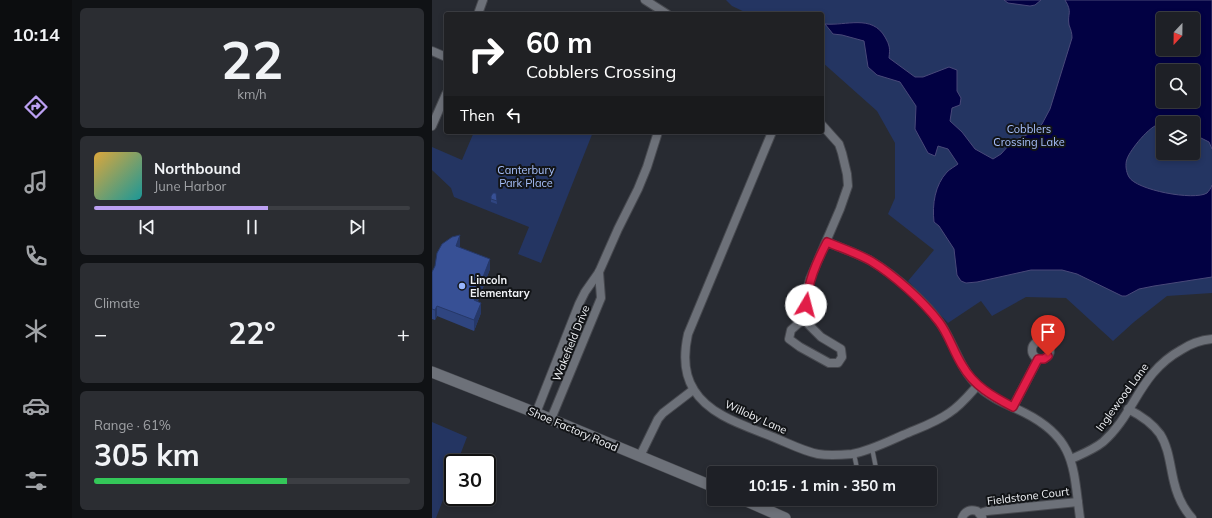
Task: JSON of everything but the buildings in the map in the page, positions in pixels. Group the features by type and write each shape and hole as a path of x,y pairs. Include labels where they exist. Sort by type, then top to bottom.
{"street":[{"path":"479,12 483,0"},
{"path":"645,0 663,12"},
{"path":"432,51 444,56"},
{"path":"432,126 444,99"},
{"path":"805,321 807,290 810,279 845,198 848,186 846,163 839,144 824,127"},
{"name":"Wakefield Drive","path":"536,413 579,304 587,288 599,272 618,228 643,178 657,134"},
{"name":"Willoby Lane","path":"771,134 688,334 685,346 686,366 693,390 703,401 722,416 809,452 826,455 854,453 872,448 939,420 951,412 978,386"},
{"path":"827,242 870,260 913,294 929,310 945,331 962,366 978,386 1041,422 1052,430 1060,440 1071,459 1075,476 1080,518"},
{"name":"Wakefield Drive","path":"551,419 601,298 599,272"},
{"path":"805,321 821,337 841,349 842,357 838,362 829,363 800,347 789,339 789,333 791,330 799,323 805,321"},
{"name":"Inglewood Lane","path":"1071,459 1088,452 1111,434 1159,365 1172,354 1188,345 1212,339"},
{"path":"1013,407 1038,359"},
{"name":"Shoe Factory Road","path":"432,372 551,419 707,484"},
{"path":"640,456 662,413 693,390"},
{"path":"1128,409 1140,416 1160,434 1166,446 1176,491 1184,510 1192,518"},
{"name":"Fieldstone Court","path":"962,518 965,513 970,510 977,511 981,516 987,511 1078,502"},
{"path":"755,506 769,514 785,518"}],"lane":[{"path":"872,448 876,466"},
{"path":"854,453 857,466"}],"green space":[{"name":"Cobblers Crossing Lake","path":"726,0 1212,0 1212,293 1167,296 1113,341 1066,298 1026,297 992,316 981,301 948,323 908,281 934,250 888,214 895,198 895,143 877,111 824,64 824,12 745,12 732,6"},
{"name":"Canterbury Park Place","path":"473,134 592,134 541,263 518,254 529,227 454,197 451,188 432,170 432,147 462,160"},
{"path":"432,422 467,437 460,454 444,454 444,497 436,518 432,518"}],"shaded area":[{"path":"1004,0 1041,0 1035,5 1030,6 1008,3"},
{"name":"Cobblers Crossing Lake","path":"1065,0 1212,0 1212,149 1209,142 1200,138 1200,116 1156,116 1156,125 1136,144 1126,161 1126,166 1129,177 1134,182 1153,190 1166,193 1190,196 1200,195 1207,193 1212,185 1212,277 1139,289 1126,296 1122,296 1077,274 1062,270 1031,270 977,282 966,283 961,281 957,275 954,249 939,226 934,222 933,215 937,189 947,172 958,164 948,149 938,146 935,156 928,153 915,129 916,106 900,82 877,75 868,67 864,41 833,34 825,24 866,23 880,30 887,40 890,52 889,58 915,77 923,77 949,67 957,70 957,91 961,98 960,105 952,108 950,121 962,132 975,149 993,159 1019,138 1034,132 1042,124 1050,109 1072,38 1069,25 1069,10"}],"place":[{"name":"Lincoln Elementary","path":"462,286"}],"route":[{"path":"806,305 807,290 810,279 827,242 870,260 913,294 929,310 945,331 962,366 978,386 1013,407 1038,359 1044,359 1048,356"}]}
